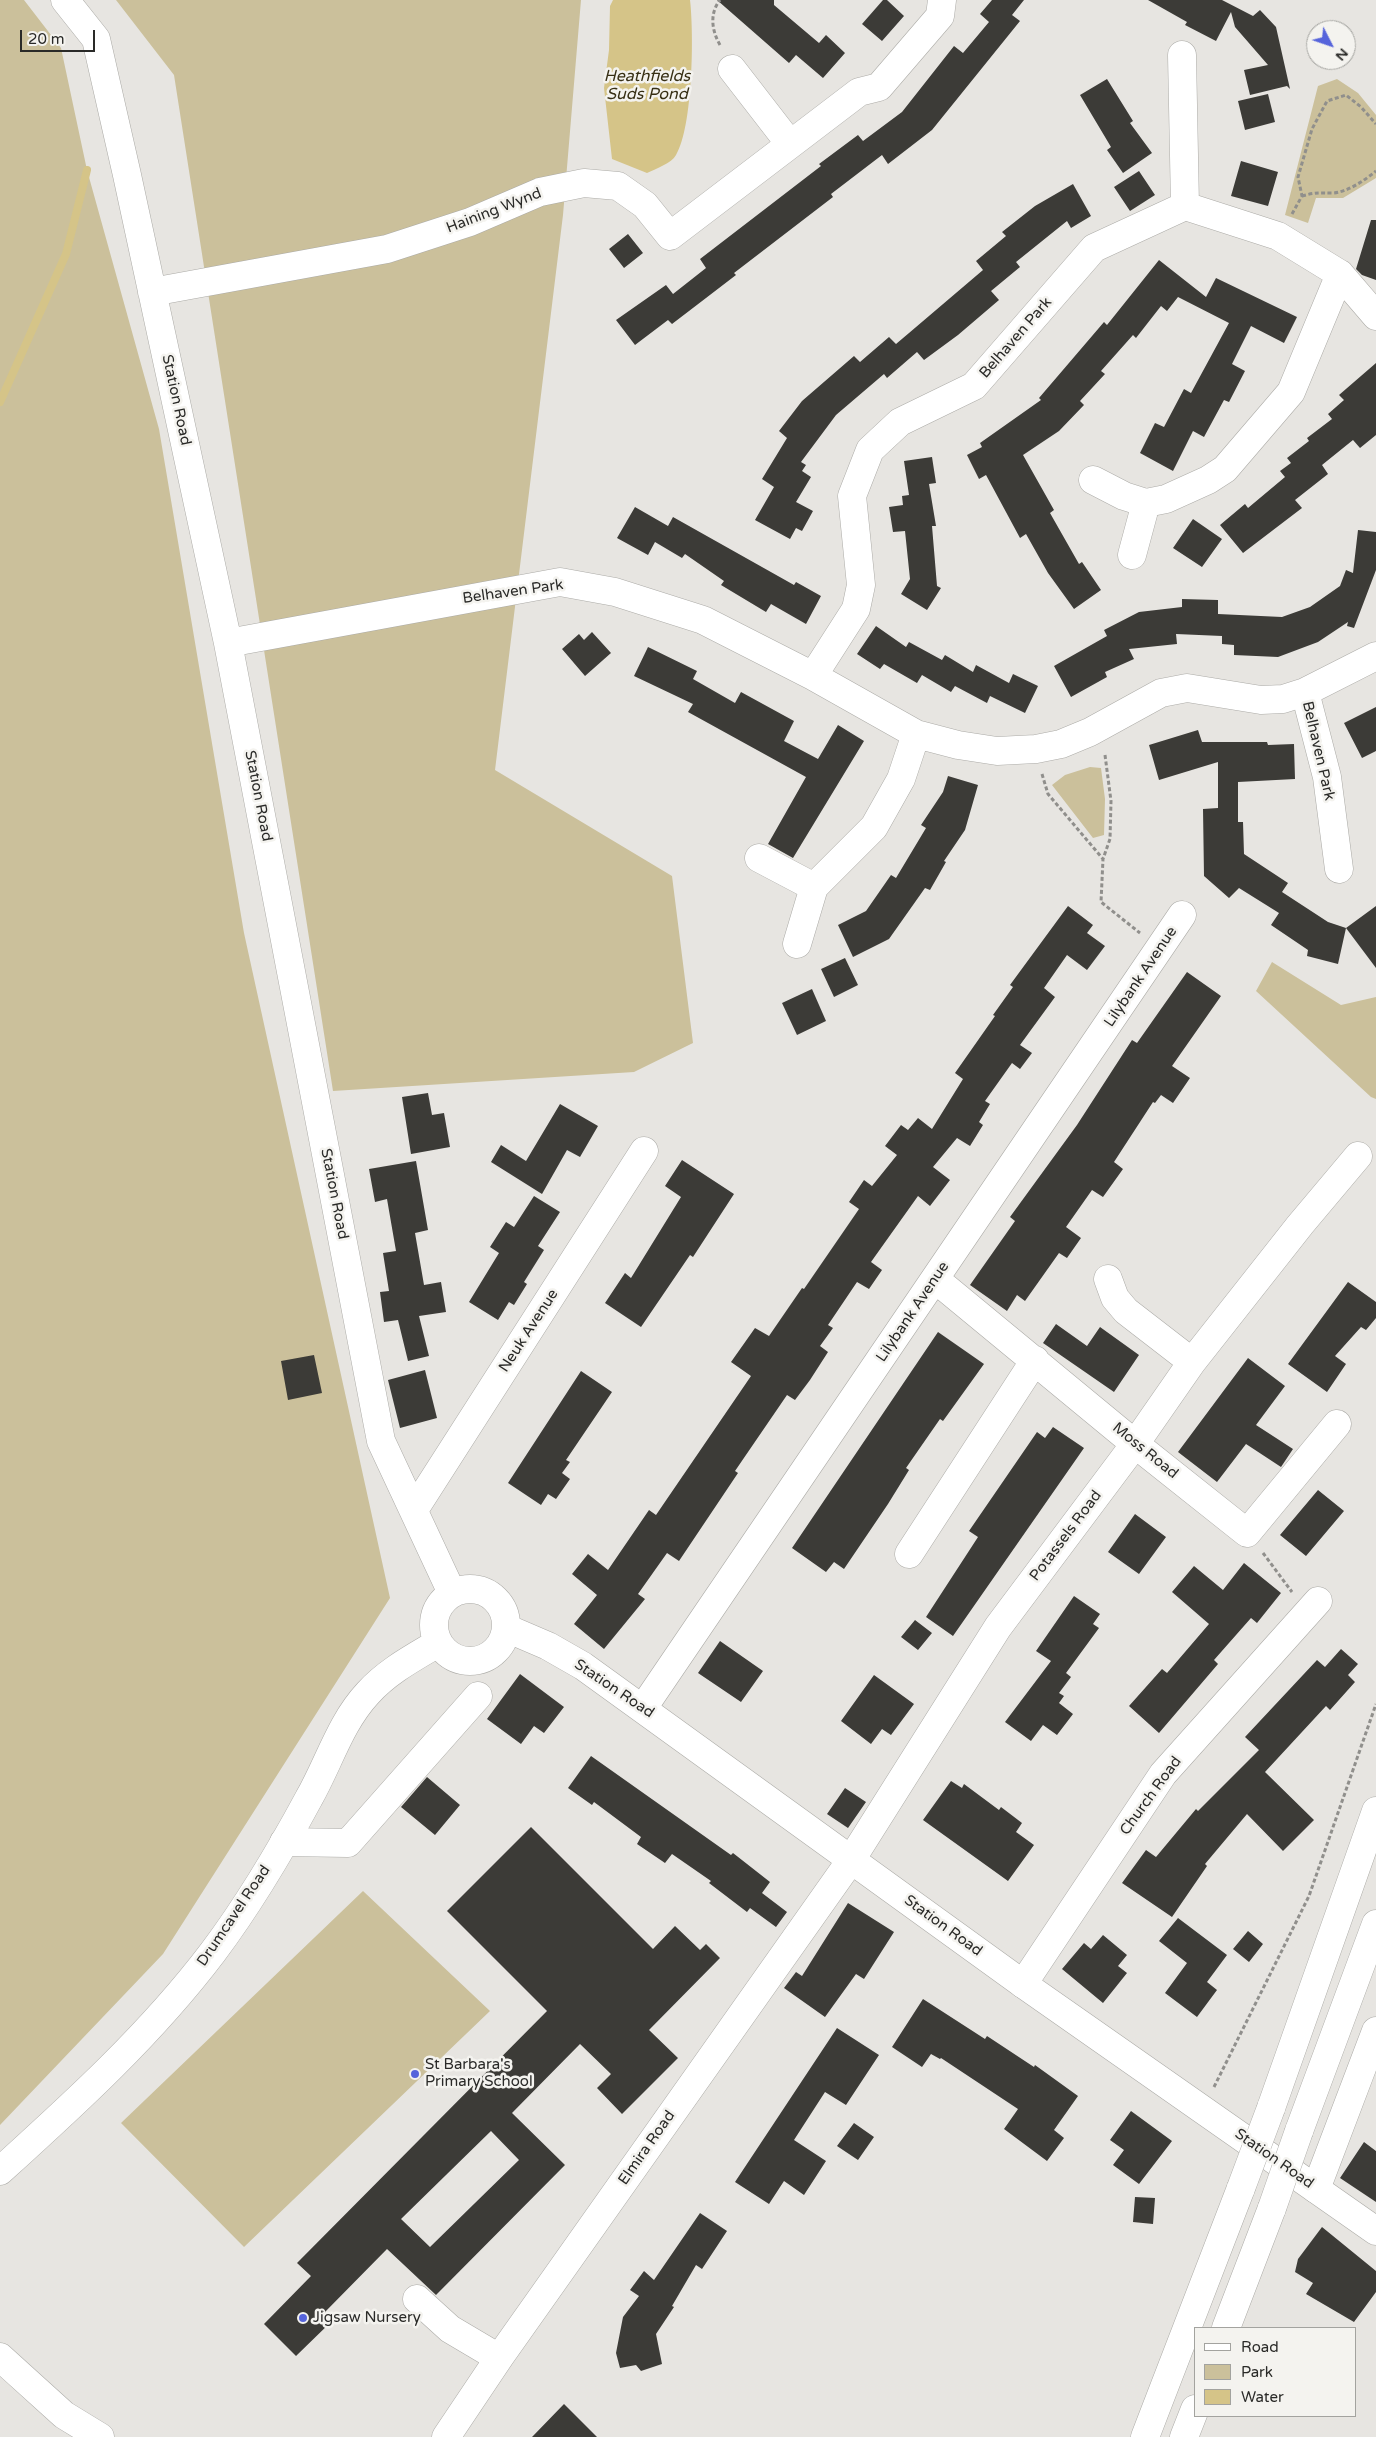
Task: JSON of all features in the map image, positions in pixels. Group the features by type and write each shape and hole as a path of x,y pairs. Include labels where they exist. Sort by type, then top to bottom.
{"street":[{"name":"Station Road","path":"65,0 96,39 152,292 228,643 381,1441 452,1593"},
{"name":"Haining Wynd","path":"152,292 387,249 470,222 540,192 584,183 618,186 646,205 670,236 859,92 879,87 940,16 940,1"},
{"path":"1182,55 1185,206 1278,236 1340,274 1376,316"},
{"path":"732,69 790,144"},
{"name":"Belhaven Park","path":"813,676 856,609 861,585 852,496 870,450 900,422 974,386 1094,248 1185,206"},
{"path":"1093,480 1124,496 1146,503 1166,499 1208,480 1224,468 1291,392 1340,274"},
{"path":"1132,555 1146,503"},
{"name":"Belhaven Park","path":"228,643 560,582 615,592 704,620 813,676 916,734 958,745 997,751 1036,749 1062,744 1090,732 1161,692 1187,688 1262,700 1283,699 1305,692 1376,656"},
{"name":"Belhaven Park","path":"1305,692 1327,776 1339,869"},
{"path":"797,944 814,887 874,827 901,779 916,734"},
{"path":"760,858 814,887"},
{"name":"Lilybank Avenue","path":"643,1708 1182,915"},
{"name":"Neuk Avenue","path":"414,1510 644,1151"},
{"name":"Potassels Road","path":"851,1860 998,1627 1135,1444 1192,1362 1300,1225 1358,1156"},
{"name":"Moss Road","path":"935,1279 1036,1360 1135,1444 1247,1532"},
{"path":"1108,1279 1115,1298 1126,1311 1192,1362"},
{"path":"909,1554 1036,1360"},
{"path":"1247,1532 1336,1424"},
{"path":"474,1589 484,1592 494,1598 505,1617 506,1628 503,1639 496,1650 486,1657 474,1661 462,1661 450,1656 438,1643 433,1624 436,1612 442,1601 452,1593 474,1589"},
{"name":"Church Road","path":"1023,1984 1163,1774 1313,1607"},
{"name":"Station Road","path":"506,1628 548,1646 583,1666 1023,1984 1376,2231"},
{"name":"Drumcavel Road","path":"0,2171 94,2085 153,2023 213,1952 284,1842 310,1797 349,1717 381,1680 399,1666 438,1643"},
{"path":"284,1842 348,1843 478,1696"},
{"path":"1145,2437 1271,2108 1376,1811"},
{"name":"Elmira Road","path":"446,2437 499,2358 851,1860"},
{"path":"1226,2327 1376,1924"},
{"path":"1316,2189 1376,2031"},
{"path":"418,2299 450,2329 499,2358"},
{"path":"0,2357 64,2415 100,2437"},
{"path":"1184,2437 1194,2412"}],"path":[{"path":"720,0 714,8 713,32 732,69"},
{"path":"1376,124 1361,107 1346,95 1327,101 1312,129 1298,177 1302,196 1318,191 1335,193 1363,181 1376,171"},
{"path":"1090,732 1105,755 1111,801 1110,839 1104,859 1101,902 1160,948"},
{"path":"1036,749 1048,794 1104,859"},
{"path":"1247,1532 1313,1607"},
{"path":"1203,2110 1309,1896 1376,1704"}],"green space":[{"path":"0,0 24,0 61,48 87,170 159,429 244,933 390,1598 163,1954 0,2125"},
{"path":"116,0 581,0 563,215 495,770 672,876 693,1043 634,1072 333,1091 174,75"},
{"path":"1337,79 1358,93 1376,115 1376,178 1343,198 1316,198 1308,223 1285,215 1318,86"},
{"path":"1090,767 1101,768 1105,799 1104,835 1093,838 1052,785 1065,775"},
{"path":"1272,962 1341,1005 1376,997 1376,1099 1371,1097 1256,991"},
{"path":"363,1891 490,2011 244,2247 121,2123"}],"water":[{"name":"Heathfields Suds Pond","path":"613,0 690,0 692,35 691,80 682,142 671,161 647,173 612,159 604,88 609,50 610,6"}],"building":[{"path":"717,0 774,0 774,5 819,43 826,35 845,53 823,78 796,55 789,63"},
{"path":"883,0 887,0 904,16 882,41 862,24"},
{"path":"992,0 1024,0 1012,15 1020,21 932,130 888,164 882,155 831,194 833,197 734,273 736,275 672,324 668,320 635,345 616,320 666,285 673,294 706,268 700,259 821,166 819,164 858,135 863,141 902,112 954,46 963,53 989,22 980,14"},
{"path":"1148,0 1222,0 1253,16 1260,10 1276,27 1290,89 1287,86 1250,95 1244,70 1268,65 1235,27 1231,12 1216,41 1185,25 1187,22"},
{"path":"1107,79 1133,121 1130,123 1152,153 1123,173 1107,150 1111,147 1080,95"},
{"path":"1268,94 1275,122 1245,130 1238,101"},
{"path":"1241,161 1278,172 1268,206 1231,196"},
{"path":"1139,171 1155,195 1130,211 1114,187"},
{"path":"1073,184 1091,216 1071,228 1067,221 1016,262 1020,267 991,291 999,300 958,335 924,360 917,352 887,378 884,374 836,415 801,462 806,465 802,471 811,477 796,502 813,511 802,531 796,528 790,539 755,520 774,487 762,479 787,438 779,431 802,401 854,356 860,362 889,337 896,344 983,270 976,261 1006,236 1002,232 1035,206"},
{"path":"1371,220 1376,220 1376,280 1362,275 1356,269"},
{"path":"628,234 643,253 624,268 609,249"},
{"path":"1159,260 1206,297 1216,278 1297,317 1284,343 1251,326 1232,364 1245,371 1229,402 1224,400 1204,437 1193,431 1173,471 1140,453 1155,423 1164,427 1184,389 1191,393 1229,323 1178,297 1167,311 1161,306 1136,338 1133,335 1101,371 1105,374 1080,401 1084,405 1059,431 1023,455 1054,510 1050,513 1079,564 1082,562 1101,590 1074,609 1048,573 1026,534 1020,538 986,475 979,479 967,455 982,447 980,443 1041,400 1039,398 1104,322 1107,325"},
{"path":"1376,363 1376,435 1360,448 1353,440 1322,465 1328,474 1295,500 1302,508 1243,553 1220,525 1245,504 1248,508 1285,477 1280,471 1291,463 1287,458 1309,441 1307,438 1332,419 1328,414 1344,400 1339,395"},
{"path":"932,457 936,483 929,484 936,526 932,526 937,586 941,588 927,610 901,594 910,579 905,531 893,532 889,507 903,505 902,496 909,495 904,461"},
{"path":"635,507 668,526 673,517 794,585 796,582 821,596 806,624 771,604 766,612 721,585 724,581 685,554 682,558 655,542 648,555 617,538"},
{"path":"1193,519 1222,539 1202,567 1173,548"},
{"path":"1358,530 1376,532 1376,570 1354,628 1347,626 1348,622 1318,642 1278,657 1234,655 1234,645 1222,644 1222,636 1176,634 1177,644 1129,649 1134,659 1105,672 1107,677 1071,697 1054,666 1107,636 1104,630 1139,612 1182,607 1182,599 1218,600 1218,614 1282,617 1310,607 1340,586 1346,570 1353,573"},
{"path":"876,626 906,647 909,642 942,660 945,655 973,672 976,665 1009,683 1013,674 1038,686 1025,713 990,696 987,703 955,686 951,692 922,675 917,683 884,664 880,669 857,654"},
{"path":"592,632 611,653 585,676 562,649 579,634 584,640"},
{"path":"648,647 697,671 693,679 735,703 741,692 794,721 784,741 818,759 838,725 864,741 793,858 768,844 806,777 688,712 693,704 634,676"},
{"path":"1376,707 1376,751 1362,758 1344,723"},
{"path":"1198,730 1202,742 1267,742 1268,745 1294,744 1295,779 1238,782 1238,822 1243,822 1244,854 1288,883 1282,892 1328,922 1346,928 1338,964 1307,956 1308,950 1271,925 1279,913 1239,888 1229,898 1204,876 1203,809 1218,808 1218,762 1159,780 1149,745"},
{"path":"948,776 978,785 965,830 944,861 946,862 930,890 925,888 889,939 853,957 838,925 866,911 891,875 896,878 926,828 921,825 943,792"},
{"path":"1068,906 1093,925 1087,933 1105,946 1087,970 1067,955 1044,988 1055,997 1020,1045 1032,1053 1020,1069 1012,1063 985,1101 990,1104 979,1122 983,1125 970,1146 957,1138 933,1167 950,1180 930,1206 918,1196 871,1262 882,1270 869,1289 857,1282 828,1325 833,1328 820,1346 828,1352 810,1380 795,1400 787,1395 735,1471 738,1473 679,1561 667,1553 638,1594 645,1599 604,1649 574,1624 597,1595 572,1574 588,1554 608,1570 649,1510 656,1515 751,1376 731,1362 755,1328 769,1336 802,1288 804,1289 859,1209 849,1202 864,1180 872,1186 897,1155 885,1146 901,1125 908,1130 918,1118 932,1129 963,1079 955,1073 995,1016 993,1015 1013,987 1010,985"},
{"path":"1376,906 1376,968 1346,928"},
{"path":"845,958 858,985 834,997 821,969"},
{"path":"1187,972 1221,996 1172,1066 1190,1078 1173,1103 1161,1095 1155,1103 1153,1102 1114,1162 1123,1169 1103,1197 1092,1190 1066,1227 1081,1238 1067,1258 1059,1253 1025,1301 1017,1295 1007,1311 970,1285 1015,1221 1010,1217 1077,1125 1132,1040 1137,1043"},
{"path":"812,989 826,1021 797,1035 782,1003"},
{"path":"428,1093 432,1115 444,1113 450,1147 411,1154 402,1097"},
{"path":"560,1104 598,1126 580,1157 567,1150 542,1194 491,1162 501,1145 526,1161"},
{"path":"682,1160 734,1194 693,1257 690,1255 641,1327 605,1303 625,1273 631,1278 681,1197 665,1186"},
{"path":"416,1161 428,1230 415,1233 424,1285 441,1282 446,1312 419,1316 429,1356 408,1361 398,1320 384,1322 380,1292 389,1291 383,1253 396,1251 387,1199 375,1202 369,1169"},
{"path":"534,1196 560,1212 538,1246 544,1250 524,1282 527,1284 514,1305 509,1302 498,1320 469,1302 499,1253 490,1247 506,1222 514,1227"},
{"path":"1348,1282 1376,1302 1376,1318 1366,1330 1361,1327 1335,1356 1346,1364 1327,1392 1288,1364"},
{"path":"1056,1324 1087,1346 1100,1327 1139,1355 1114,1392 1043,1343"},
{"path":"938,1332 984,1364 943,1421 940,1419 906,1468 909,1470 844,1569 834,1562 826,1572 792,1548"},
{"path":"314,1355 322,1393 288,1400 281,1361"},
{"path":"1248,1358 1285,1386 1256,1425 1293,1449 1281,1467 1246,1444 1217,1482 1178,1452"},
{"path":"425,1370 437,1418 400,1428 388,1380"},
{"path":"581,1371 612,1392 566,1460 570,1462 562,1473 570,1479 556,1499 548,1494 541,1505 508,1483"},
{"path":"1053,1427 1084,1448 953,1636 926,1617 978,1537 969,1531 1037,1432 1045,1438"},
{"path":"1318,1490 1344,1511 1306,1556 1280,1535"},
{"path":"1135,1514 1166,1537 1139,1574 1108,1552"},
{"path":"1244,1563 1281,1593 1257,1623 1251,1618 1214,1660 1218,1664 1159,1733 1129,1706 1162,1669 1167,1673 1209,1624 1172,1592 1194,1566 1223,1590"},
{"path":"1074,1596 1100,1614 1093,1624 1099,1628 1066,1673 1071,1677 1059,1693 1064,1696 1059,1703 1073,1714 1057,1735 1043,1725 1031,1741 1005,1722 1051,1661 1036,1651"},
{"path":"915,1620 932,1633 918,1650 901,1637"},
{"path":"720,1641 763,1671 741,1702 698,1673"},
{"path":"1341,1649 1358,1664 1348,1675 1355,1682 1330,1710 1326,1706 1265,1772 1314,1820 1283,1851 1247,1814 1205,1864 1207,1866 1172,1917 1122,1883 1146,1850 1156,1857 1196,1809 1198,1811 1259,1750 1245,1737 1317,1660 1325,1667"},
{"path":"520,1674 564,1707 544,1733 534,1726 521,1744 487,1719"},
{"path":"874,1675 914,1704 891,1735 882,1729 871,1744 841,1721"},
{"path":"591,1756 731,1855 733,1853 770,1882 762,1893 787,1912 776,1927 750,1908 747,1912 709,1883 711,1881 672,1854 665,1863 637,1844 641,1837 594,1802 592,1805 568,1788"},
{"path":"427,1777 460,1805 435,1835 401,1807"},
{"path":"951,1781 962,1788 964,1784 999,1810 1001,1807 1022,1823 1016,1832 1034,1845 1008,1881 923,1820"},
{"path":"845,1788 866,1802 848,1828 827,1814"},
{"path":"531,1827 653,1949 675,1926 700,1950 706,1944 720,1958 649,2030 678,2058 622,2114 597,2088 611,2074 580,2044 512,2113 565,2165 436,2295 387,2249 325,2312 333,2320 296,2356 264,2324 311,2276 297,2263 547,2011 447,1911","holes":["491,2131 519,2160 430,2247 401,2219"]},
{"path":"848,1903 894,1932 864,1979 856,1974 825,2017 784,1988 796,1972 802,1976"},
{"path":"1178,1918 1227,1955 1207,1982 1217,1990 1197,2017 1165,1993 1187,1963 1159,1941"},
{"path":"1248,1931 1263,1944 1249,1962 1233,1949"},
{"path":"1103,1935 1127,1955 1118,1966 1127,1973 1103,2003 1062,1969 1084,1943 1091,1949"},
{"path":"923,1999 985,2039 987,2036 1034,2067 1035,2065 1078,2096 1054,2130 1064,2138 1047,2161 1004,2129 1018,2109 941,2058 931,2054 922,2067 892,2047"},
{"path":"837,2028 879,2055 846,2105 825,2092 794,2140 826,2161 804,2195 784,2181 769,2204 735,2182"},
{"path":"1131,2111 1172,2141 1139,2184 1113,2165 1124,2150 1110,2140"},
{"path":"854,2123 874,2137 858,2160 837,2146"},
{"path":"1364,2142 1376,2151 1376,2202 1340,2178"},
{"path":"1135,2197 1155,2198 1153,2224 1133,2222"},
{"path":"700,2213 727,2231 702,2269 696,2265 672,2306 674,2307 656,2334 662,2364 641,2371 636,2365 620,2368 616,2353 623,2317 639,2296 630,2290 644,2271 654,2280"},
{"path":"1322,2227 1376,2271 1376,2292 1354,2322 1306,2294 1313,2283 1295,2272 1298,2259"},
{"path":"564,2404 597,2437 532,2437"}],"waterway":[{"path":"0,402 66,254 87,170"}],"place":[{"name":"St Barbara's Primary School","path":"415,2074"},
{"name":"Jigsaw Nursery","path":"303,2318"}]}
